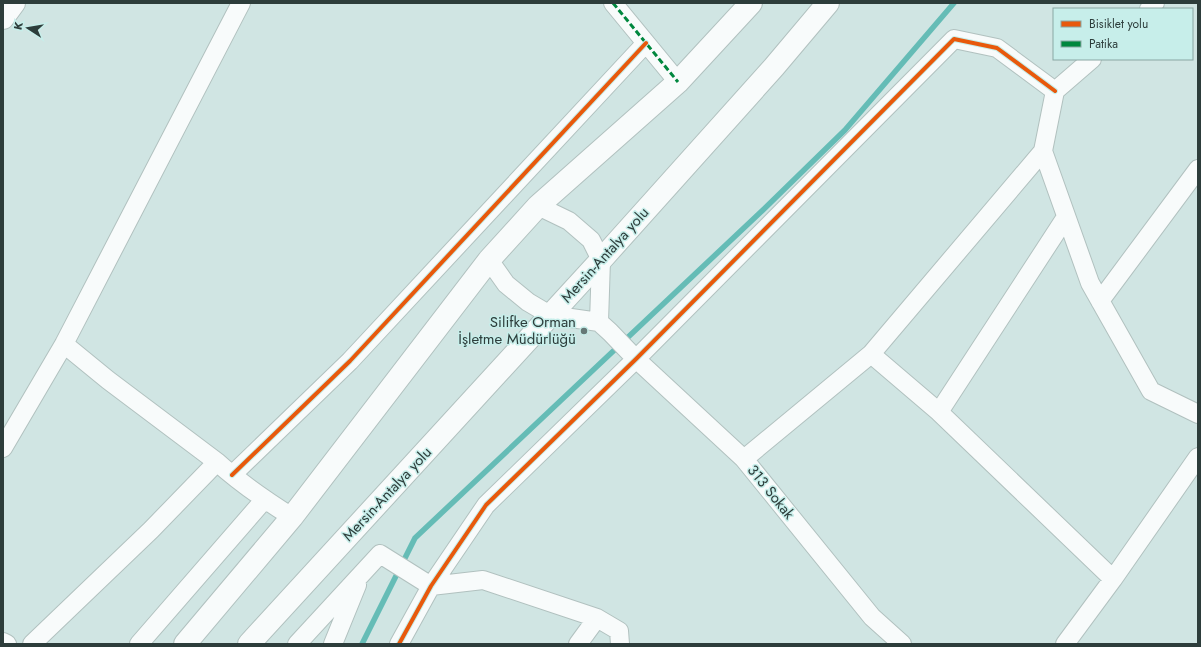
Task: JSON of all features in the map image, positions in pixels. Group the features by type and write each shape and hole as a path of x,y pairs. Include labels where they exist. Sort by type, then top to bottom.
{"main road":[{"path":"3,18 14,3"},
{"path":"185,644 292,517 489,260 538,206 678,82 751,3"},
{"name":"Mersin-Antalya yolu","path":"249,644 601,260 769,73 828,3"}],"street":[{"path":"3,448 64,344 241,3"},
{"path":"613,3 678,82"},
{"path":"399,644 431,586 486,505 632,355 954,39 997,48 1055,91"},
{"path":"232,475 350,361 646,43"},
{"path":"744,459 871,354 1042,152 1055,91 1091,60"},
{"path":"1042,152 1090,284 1151,391 1198,414"},
{"path":"1100,302 1198,169"},
{"path":"489,260 506,284 528,302 550,315 605,327 601,260 591,240 570,221 538,206"},
{"path":"939,412 1066,217"},
{"name":"313 Sokak","path":"605,327 632,355 744,459 872,617 902,644"},
{"path":"64,344 108,380 217,462 264,500 292,517"},
{"path":"871,354 939,412 1113,579"},
{"path":"1065,644 1113,579 1198,457"},
{"path":"32,644 151,530 217,462"},
{"path":"139,644 264,500"},
{"path":"297,644 380,554 431,586 483,580 597,618 619,632 620,644"},
{"path":"333,644 362,573"},
{"path":"578,644 597,618"},
{"path":"3,642 7,644"}],"waterway":[{"path":"362,644 415,538 764,209 845,130 954,3"}],"marked path":[{"path":"613,3 678,82"}],"cycle path":[{"path":"399,644 431,586 486,505 636,359 954,39 997,48 1055,91"},
{"path":"232,475 350,361 646,43"}],"place":[{"name":"Silifke Orman İşletme Müdürlüğü","path":"584,331"}]}
